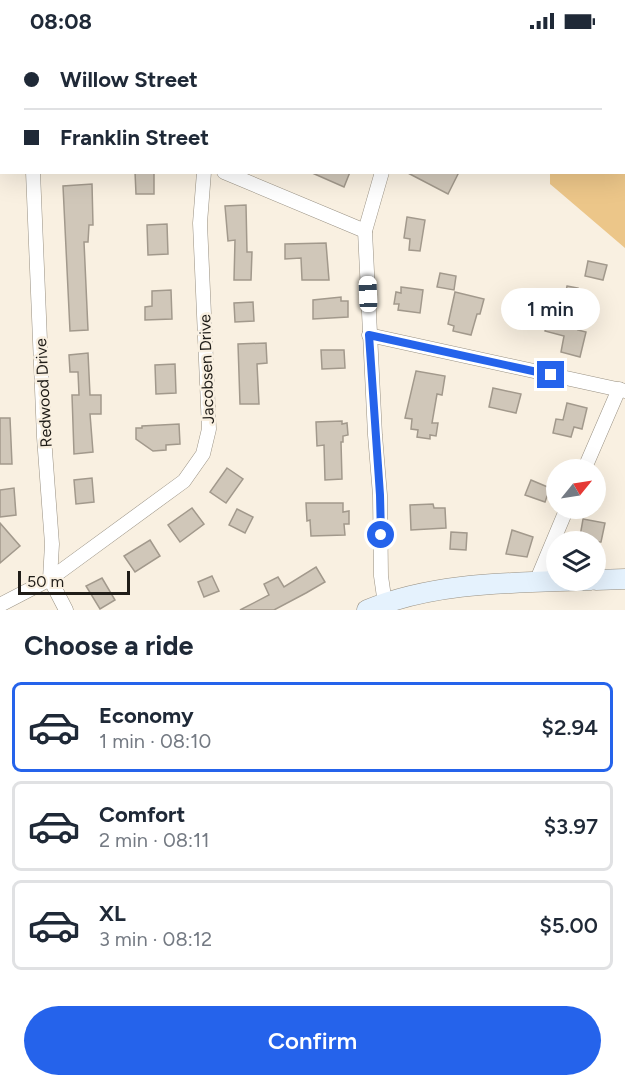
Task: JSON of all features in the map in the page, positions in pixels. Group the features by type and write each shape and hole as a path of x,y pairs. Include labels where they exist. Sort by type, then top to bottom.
{"street":[{"name":"Redwood Drive","path":"33,174 44,437 52,544 50,579"},
{"name":"Jacobsen Drive","path":"0,605 50,579 184,481 203,454 209,429 200,223 204,174"},
{"path":"229,174 365,231"},
{"path":"381,174 365,231 369,335 380,495 381,576 376,607 405,597 462,586 546,582"},
{"path":"369,335 622,390 589,459"},
{"path":"536,582 562,519"},
{"path":"50,579 66,610"},
{"path":"606,580 625,579"}],"shaded area":[{"path":"550,174 625,174 625,248 550,184"}],"building":[{"path":"135,174 154,174 154,194 136,194"},
{"path":"315,174 349,174 344,187"},
{"path":"410,174 458,174 448,194"},
{"path":"92,184 93,225 89,225 88,242 84,242 88,330 70,331 63,186"},
{"path":"246,205 247,252 252,252 251,280 234,280 235,240 228,241 225,206"},
{"path":"407,217 425,220 420,251 409,250 410,239 404,238"},
{"path":"167,224 168,254 148,255 147,225"},
{"path":"326,243 329,280 302,280 301,258 285,259 285,244"},
{"path":"588,261 607,265 603,280 585,276"},
{"path":"440,273 456,276 454,290 437,287"},
{"path":"567,286 578,288 576,299 565,297"},
{"path":"401,287 423,290 420,313 398,310 399,304 394,304 396,292 401,293"},
{"path":"171,290 172,319 145,320 145,307 152,306 152,291"},
{"path":"455,292 484,299 471,335 453,331 454,326 448,324"},
{"path":"341,297 341,301 348,301 348,317 313,319 313,300"},
{"path":"253,302 254,321 235,322 234,303"},
{"path":"552,302 570,306 566,322 580,325 578,330 586,332 580,357 561,352 564,336 545,331"},
{"path":"266,343 267,363 257,364 259,404 240,404 238,344"},
{"path":"321,350 344,350 345,368 322,369"},
{"path":"88,353 90,395 101,395 101,414 90,414 93,452 74,454 72,395 79,395 78,372 70,372 69,355"},
{"path":"175,364 176,393 156,394 155,365"},
{"path":"416,371 445,376 442,395 437,394 432,423 438,423 436,436 430,435 430,439 417,437 418,430 411,429 412,419 405,418"},
{"path":"493,388 521,394 516,413 489,407"},
{"path":"567,403 587,408 582,429 574,427 571,437 553,433 556,419 563,420"},
{"path":"0,418 10,418 12,464 0,464"},
{"path":"342,421 342,424 347,423 348,435 343,436 343,442 341,442 342,479 325,480 324,445 317,446 316,422"},
{"path":"179,424 180,444 166,445 166,450 153,451 136,439 136,428"},
{"path":"227,468 243,479 226,503 210,492"},
{"path":"92,478 94,502 76,504 74,480"},
{"path":"531,480 546,486 545,502 525,495"},
{"path":"14,488 16,515 0,517 0,490"},
{"path":"306,503 343,503 343,512 349,511 349,524 344,524 345,535 311,536"},
{"path":"433,504 434,508 445,508 446,528 411,530 410,505"},
{"path":"192,508 204,524 180,542 168,525"},
{"path":"237,509 253,517 245,533 229,525"},
{"path":"583,519 605,523 603,531 581,531"},
{"path":"0,523 20,546 0,563"},
{"path":"512,530 533,537 527,557 506,554"},
{"path":"451,532 467,533 466,550 450,549"},
{"path":"150,540 160,556 135,572 124,556"},
{"path":"316,567 325,582 306,593 274,610 240,610 269,595 264,584 278,577 284,587"},
{"path":"212,576 219,591 204,597 198,582"},
{"path":"102,578 115,600 100,609 86,586"}],"route":[{"path":"381,535 369,335 551,375"}]}
